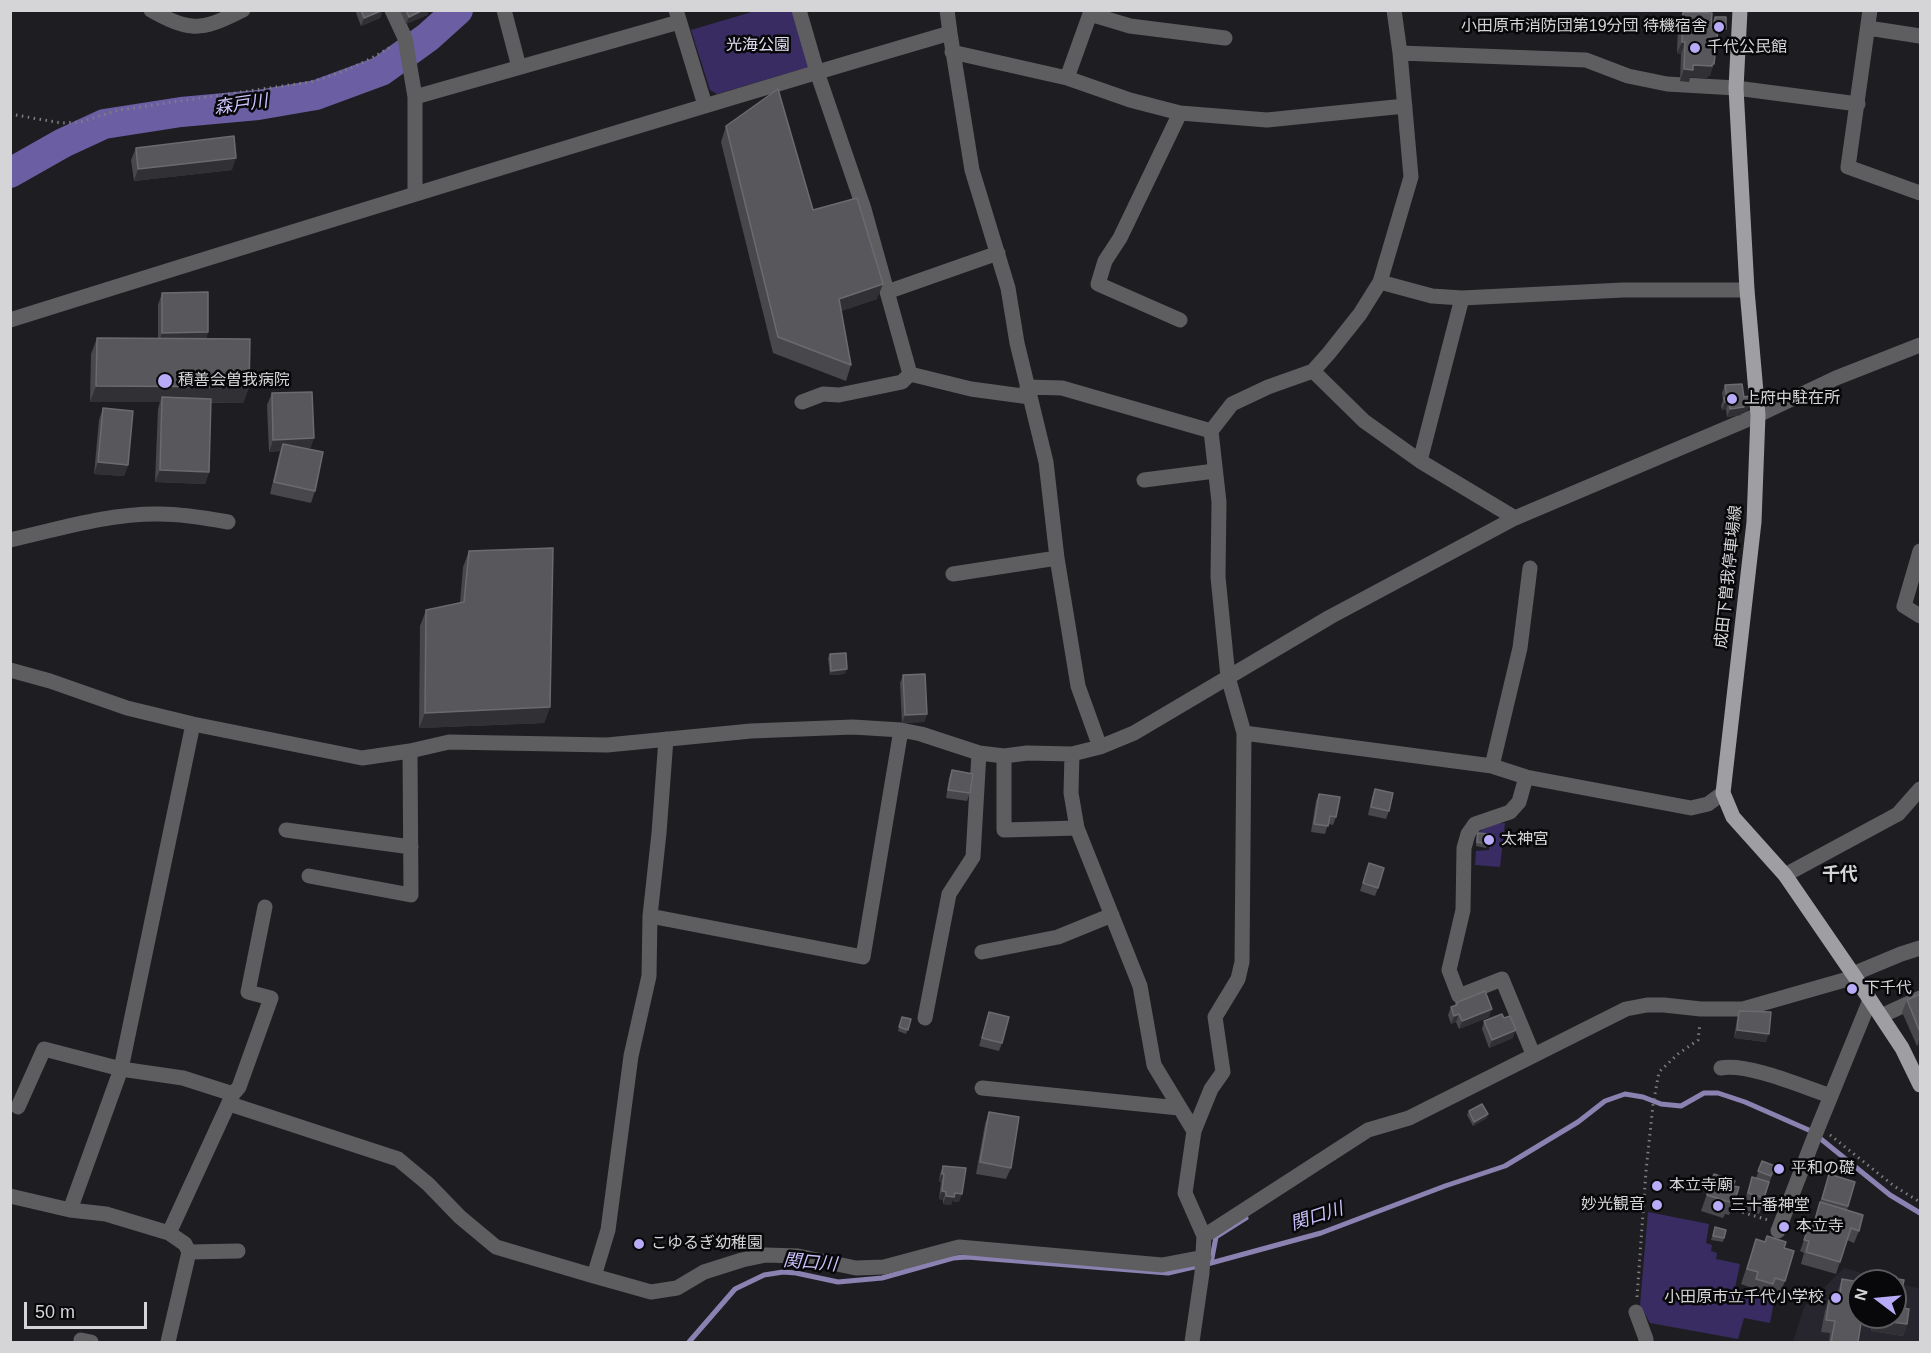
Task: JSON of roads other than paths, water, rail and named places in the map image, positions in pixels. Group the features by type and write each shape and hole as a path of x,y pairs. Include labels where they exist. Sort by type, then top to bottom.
{"main road":[{"name":"成田下曽我停車場線","path":"1723,793 1754,522 1758,414 1747,290 1736,88 1740,10"},
{"path":"1723,793 1733,817 1785,876 1881,1016 1902,1048 1920,1085"}],"street":[{"path":"151,10 169,20 193,27 218,21 243,10"},
{"path":"392,10 405,40 415,98 415,193"},
{"path":"504,10 519,67"},
{"path":"799,10 864,209 910,374"},
{"path":"947,10 972,171 1008,288 1017,343 1046,462 1057,558 1078,686 1100,747"},
{"path":"1192,1342 1203,1265 1204,1236 1185,1193 1194,1131 1211,1089 1223,1072 1215,1017 1238,979 1242,962 1244,733 1228,677 1218,577 1220,502 1210,430 1232,404 1268,387 1313,371 1360,314 1380,282 1411,177 1394,10"},
{"path":"1870,10 1848,167 1920,193"},
{"path":"1067,78 1090,14 1130,26 1225,38"},
{"path":"415,98 677,16 705,105"},
{"path":"1868,28 1920,36"},
{"path":"10,320 415,193 950,33"},
{"path":"952,52 1067,78 1130,100 1180,113 1267,120 1405,106"},
{"path":"1400,53 1586,60 1628,76 1657,82 1736,88 1858,104"},
{"path":"1180,113 1120,238 1105,261 1098,284 1180,320"},
{"path":"887,292 998,253"},
{"path":"1380,282 1432,296 1462,298 1623,290 1747,290"},
{"path":"1420,461 1462,298"},
{"path":"10,670 128,708 193,724 362,758 449,742 607,745 750,731 853,728 901,730 921,734 979,753 1004,756 1027,753 1072,754 1100,747 1134,733 1330,617 1515,518 1758,414 1836,378 1920,345"},
{"path":"1313,371 1364,421 1420,461 1515,518"},
{"path":"910,374 971,388 1028,392 1062,388 1210,430"},
{"path":"802,402 823,394 839,395 902,382 910,374"},
{"path":"1143,480 1215,471"},
{"path":"10,540 124,516 159,513 228,522"},
{"path":"1920,551 1904,606 1920,616"},
{"path":"953,574 1057,558"},
{"path":"1492,766 1520,648 1530,568"},
{"path":"70,1210 120,1069 193,724"},
{"path":"650,916 864,957 901,730"},
{"path":"1244,733 1492,766 1526,777 1691,808 1708,804 1723,793"},
{"path":"594,1276 608,1230 631,1056 649,976 650,916 666,739"},
{"path":"309,876 411,895 410,751"},
{"path":"925,1018 950,894 973,857 979,753"},
{"path":"1072,754 1071,793 1077,828 1140,986 1154,1065 1194,1131"},
{"path":"1004,756 1004,830 1077,828"},
{"path":"1526,777 1519,802 1510,812 1475,824 1468,834 1464,848 1463,910 1449,970 1460,996 1502,979 1532,1051"},
{"path":"1785,876 1898,813 1920,789"},
{"path":"286,830 411,847"},
{"path":"169,1233 231,1099 239,1088 271,998 248,992 265,908"},
{"path":"982,952 1058,937 1112,915"},
{"path":"1204,1236 1368,1130 1409,1118 1532,1051 1626,1008 1664,1005 1743,1010 1854,976 1901,954 1920,948"},
{"path":"1881,1016 1920,998"},
{"path":"1780,1228 1810,1140 1831,1096 1870,1000"},
{"path":"18,1107 44,1049 120,1069 183,1078 231,1099 398,1159 496,1247 651,1293 677,1288 704,1272 766,1255 798,1256 856,1268 884,1267 959,1247 1162,1265 1203,1265"},
{"path":"1721,1068 1733,1066 1750,1069 1831,1096"},
{"path":"982,1088 1179,1108"},
{"path":"10,1196 70,1210 106,1214 169,1233 185,1244 189,1252 168,1342"},
{"path":"189,1252 238,1251"},
{"path":"1636,1311 1646,1342"}],"waterway":[{"name":"森戸川","path":"10,173 63,143 104,124 181,112 258,105 316,95 381,71 428,37 458,10"},
{"name":"関口川","path":"689,1342 735,1289 764,1275 783,1272 838,1282 882,1278 953,1258 967,1257 1168,1273 1211,1263 1321,1233 1505,1166 1578,1122 1605,1101 1625,1094 1643,1097 1661,1104 1681,1106 1704,1093 1718,1093 1745,1102 1811,1131 1890,1195 1920,1213"},
{"path":"1211,1263 1216,1237 1246,1218"}],"place":[{"name":"小田原市消防団第19分団 待機宿舎","path":"1719,27"},
{"name":"千代公民館","path":"1695,48"},
{"name":"積善会曽我病院","path":"165,381"},
{"name":"上府中駐在所","path":"1732,399"},
{"name":"太神宮","path":"1489,840"},
{"name":"下千代","path":"1852,989"},
{"name":"平和の礎","path":"1779,1169"},
{"name":"本立寺廟","path":"1657,1186"},
{"name":"妙光観音","path":"1657,1205"},
{"name":"三十番神堂","path":"1718,1206"},
{"name":"本立寺","path":"1784,1227"},
{"name":"こゆるぎ幼稚園","path":"639,1244"},
{"name":"小田原市立千代小学校","path":"1836,1298"}],"district":[{"name":"千代","path":"1840,875"}],"park label":[{"name":"光海公園","path":"758,46"}]}
